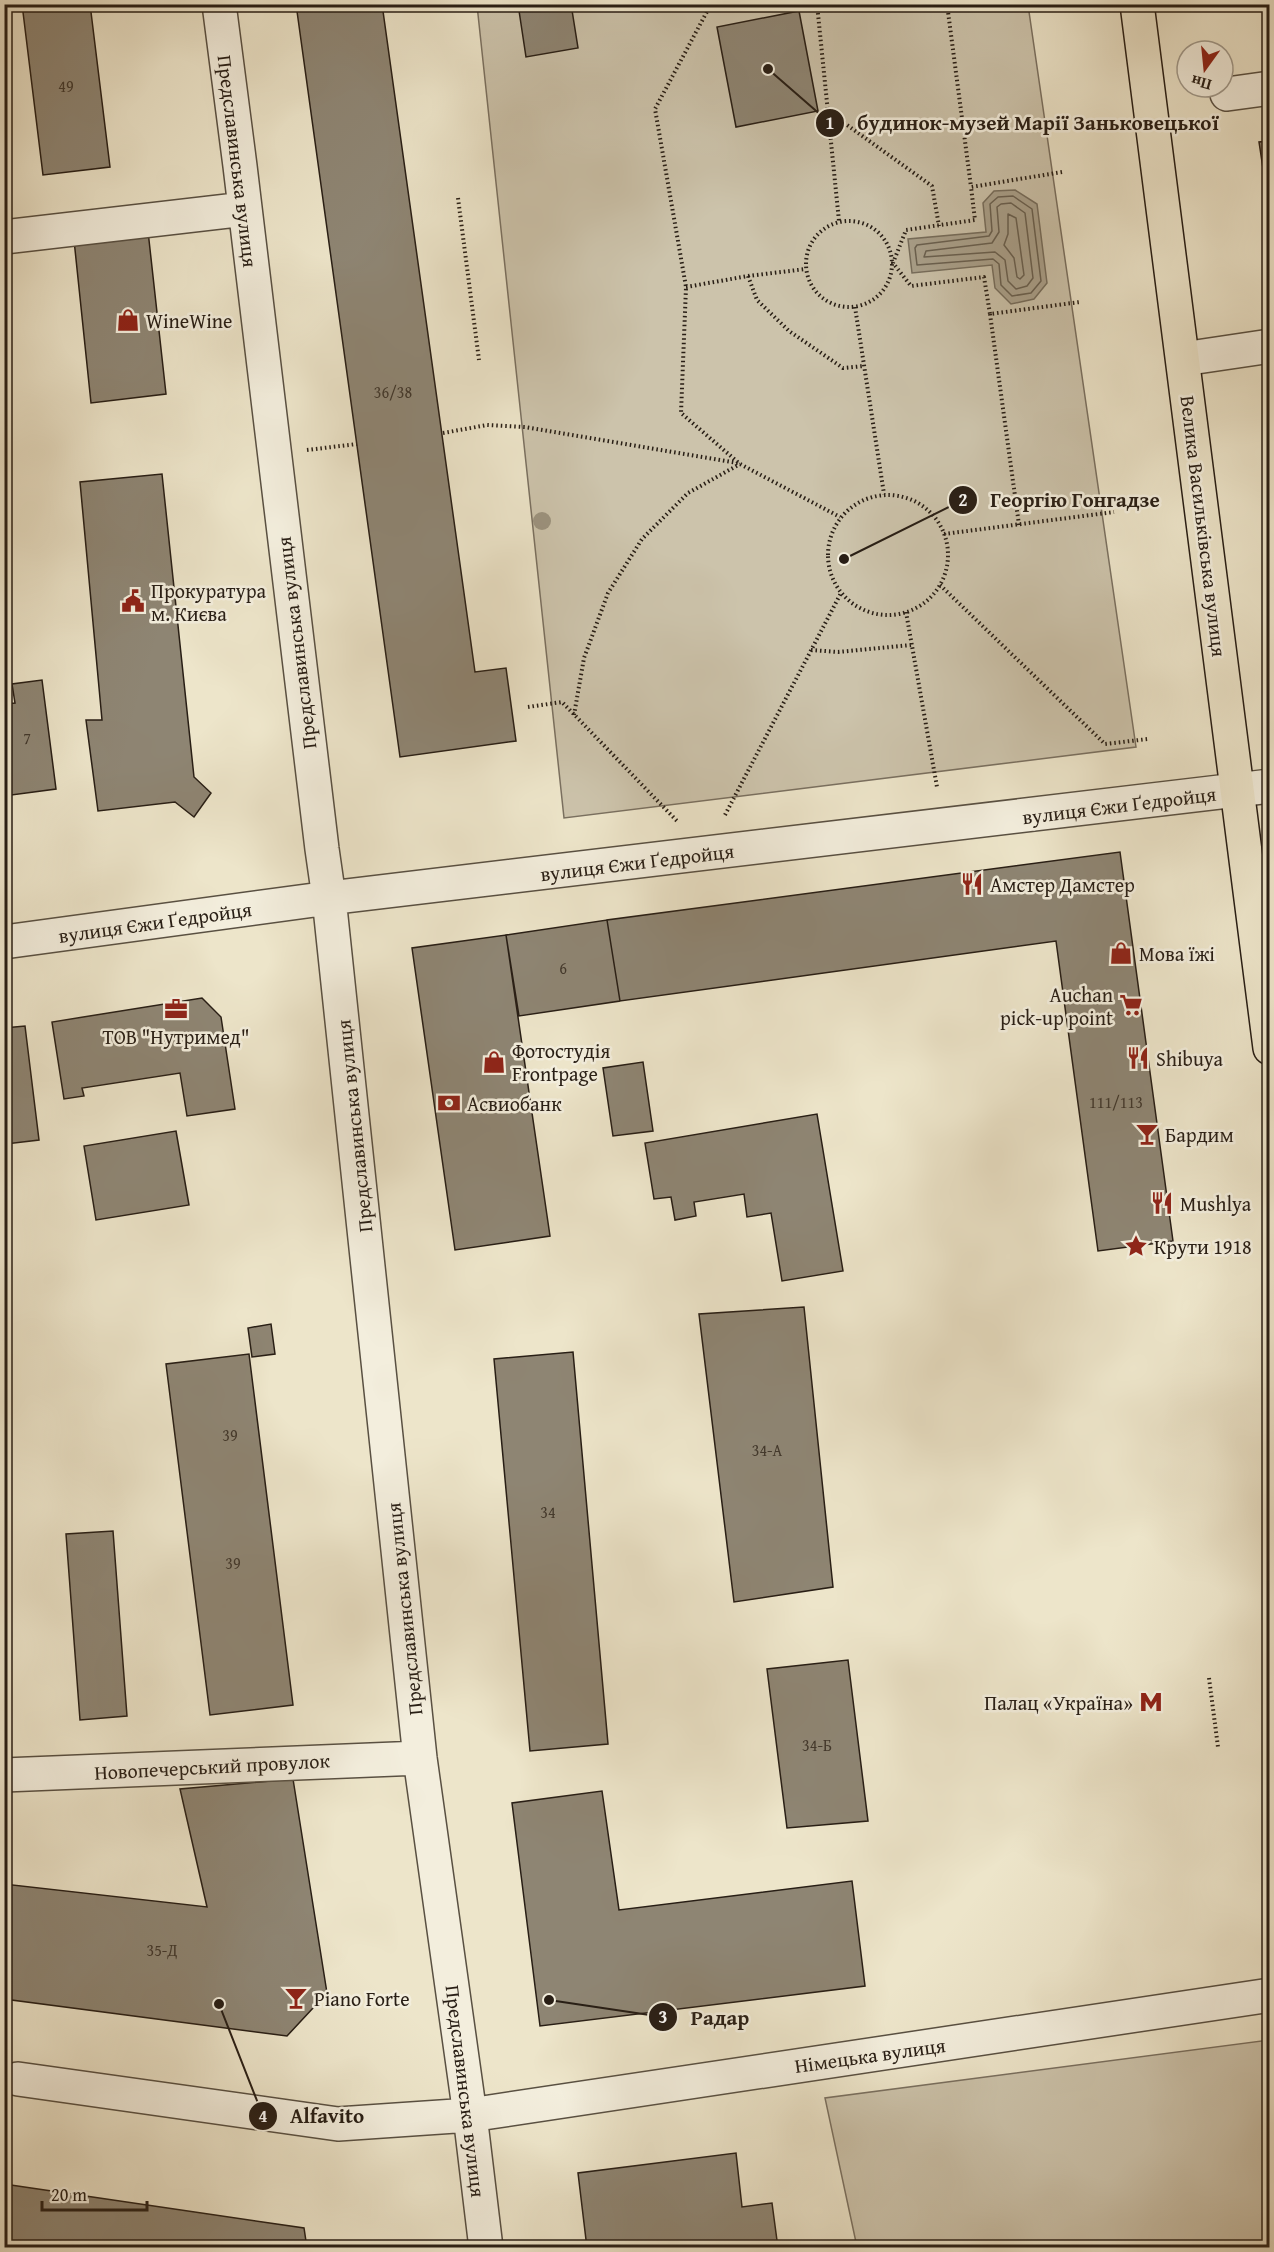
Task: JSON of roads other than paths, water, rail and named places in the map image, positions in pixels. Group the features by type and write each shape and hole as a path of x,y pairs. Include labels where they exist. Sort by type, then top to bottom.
{"main road":[{"name":"Велика Васильківська вулиця","path":"1137,4 1183,359 1254,788 1269,1048"}],"street":[{"name":"Предславинська вулиця","path":"219,4 329,898 420,1758 486,2247"},
{"path":"1235,93 1269,88"},
{"path":"4,237 245,210"},
{"path":"1183,359 1269,346"},
{"name":"вулиця Єжи Ґедройця","path":"4,942 329,898 1254,788"},
{"name":"Новопечерський провулок","path":"4,1775 420,1758"},
{"name":"Німецька вулиця","path":"18,2079 338,2124 470,2115 1269,1995"}],"water":[{"path":"1015,190 1037,204 1047,283 1034,299 1011,304 995,288 992,265 912,273 908,239 986,232 983,203 994,191"}],"place":[{"name":"будинок-музей Марії Заньковецької","path":"768,69"},
{"name":"WineWine","path":"128,320"},
{"name":"Георгію Гонгадзе","path":"844,559"},
{"name":"Прокуратура м. Києва","path":"133,601"},
{"name":"Амстер Дамстер","path":"972,884"},
{"name":"Мова їжі","path":"1121,953"},
{"name":"Auchan pick-up point","path":"1131,1005"},
{"name":"ТОВ \"Нутримед\"","path":"176,1009"},
{"name":"Shibuya","path":"1138,1058"},
{"name":"Фотостудія Frontpage","path":"494,1062"},
{"name":"Асвиобанк","path":"449,1103"},
{"name":"Бардим","path":"1147,1134"},
{"name":"Mushlya","path":"1162,1203"},
{"name":"Крути 1918","path":"1136,1246"},
{"name":"Палац «Україна»","path":"1151,1702"},
{"name":"Piano Forte","path":"296,1998"},
{"name":"Радар","path":"549,2000"},
{"name":"Alfavito","path":"219,2004"}]}
